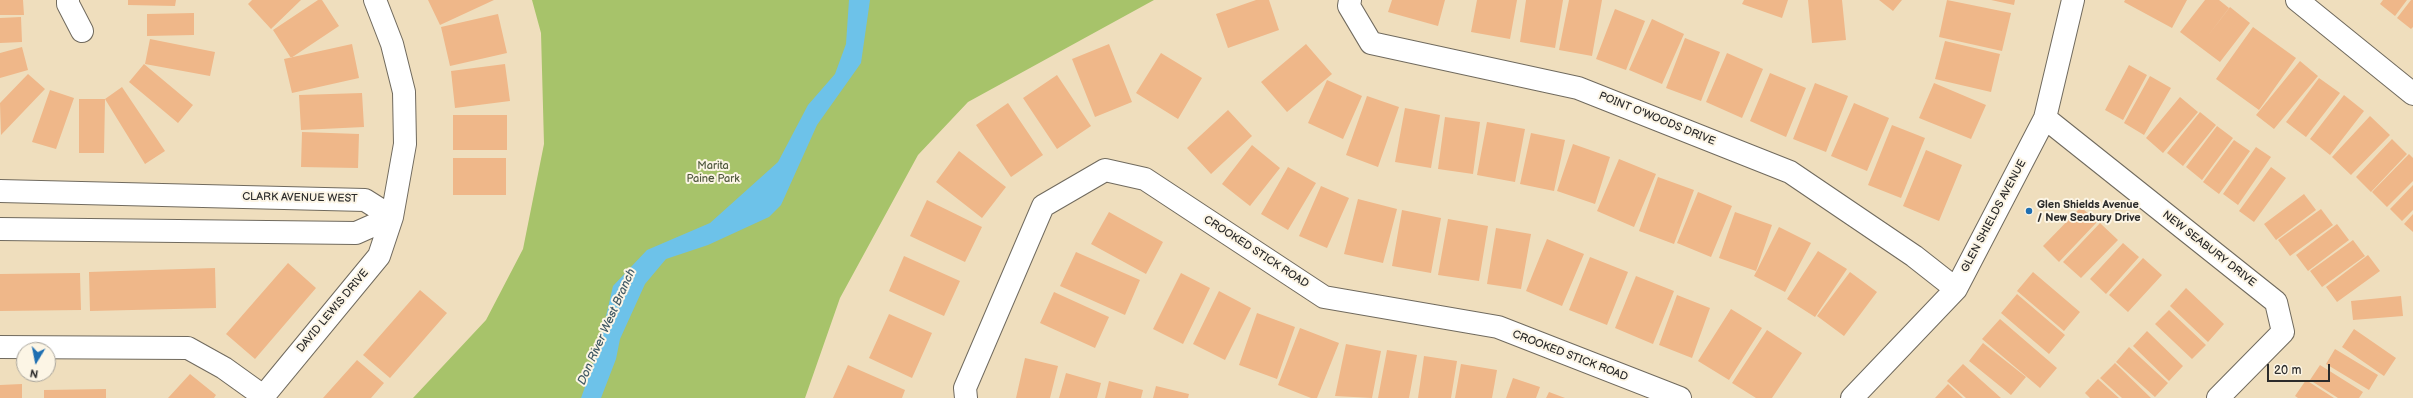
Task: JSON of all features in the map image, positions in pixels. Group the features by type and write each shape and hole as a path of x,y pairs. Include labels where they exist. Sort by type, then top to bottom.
{"street":[{"path":"68,0 68,4 82,31"},
{"name":"DAVID LEWIS DRIVE","path":"262,397 379,256 392,217 406,144 404,92 392,44 375,0"},
{"name":"POINT O'WOODS DRIVE","path":"1350,0 1349,6 1371,43 1578,88 1790,172 1914,256 1956,289"},
{"name":"GLEN SHIELDS AVENUE","path":"1852,398 1956,289 2045,118 2073,0"},
{"path":"2297,0 2413,94"},
{"name":"NEW SEABURY DRIVE","path":"2045,118 2276,302 2283,332 2218,398"},
{"name":"CROOKED STICK ROAD","path":"966,398 965,388 1043,206 1105,170 1146,180 1324,297 1498,328 1680,398"},
{"name":"CLARK AVENUE WEST","path":"0,191 365,200 392,217"},
{"path":"0,229 356,233 392,217"},
{"path":"0,347 188,348 224,368 262,397"}],"green space":[{"name":"Marita Paine Park","path":"532,0 1154,0 968,102 918,155 840,298 805,398 413,398 486,320 523,249 544,144 541,33"}],"water":[{"name":"Don River West Branch","path":"849,0 870,0 861,63 817,125 781,205 769,217 708,245 666,259 645,284 620,339 616,359 601,398 581,398 598,351 613,286 647,250 710,223 778,162 808,105 835,74 846,44"}],"building":[{"path":"0,0 23,0 24,15 0,15"},
{"path":"128,0 176,0 175,6 128,5"},
{"path":"252,0 301,0 271,29 248,4"},
{"path":"318,0 322,0 339,26 291,58 273,30"},
{"path":"428,0 494,0 440,25"},
{"path":"1256,0 1269,0 1279,30 1228,48 1216,14"},
{"path":"1392,0 1445,0 1438,26 1388,12"},
{"path":"1477,0 1517,0 1510,39 1471,32"},
{"path":"1526,0 1563,0 1555,48 1520,42"},
{"path":"1569,0 1602,0 1592,56 1559,50"},
{"path":"1744,0 1788,0 1782,18 1742,4"},
{"path":"1808,0 1842,0 1846,40 1812,43"},
{"path":"1879,0 1902,0 1893,11"},
{"path":"1947,0 2011,13 2002,51 1939,37"},
{"path":"1991,0 2015,0 2014,5"},
{"path":"2125,0 2187,0 2172,28 2124,2"},
{"path":"2205,0 2219,0 2229,8 2207,37 2230,7 2250,23 2220,62 2180,32"},
{"path":"2383,0 2407,0 2395,16 2380,4"},
{"path":"2411,0 2413,0 2413,27 2411,29 2397,18"},
{"path":"1615,9 1645,21 1626,70 1596,59"},
{"path":"194,13 194,35 147,36 147,14"},
{"path":"498,14 507,53 450,66 441,27"},
{"path":"21,17 22,42 0,43 0,18"},
{"path":"1652,19 1684,34 1662,84 1629,70"},
{"path":"2253,27 2296,58 2259,110 2216,79"},
{"path":"1685,38 1720,52 1701,101 1666,88"},
{"path":"150,39 215,52 210,76 145,64"},
{"path":"1945,41 2000,54 1991,92 1935,79"},
{"path":"352,44 359,78 292,93 284,59"},
{"path":"1109,44 1132,102 1095,117 1072,59"},
{"path":"1306,44 1332,74 1287,112 1261,82"},
{"path":"22,47 28,70 0,78 0,53"},
{"path":"1161,53 1202,78 1178,119 1136,93"},
{"path":"1727,53 1763,69 1742,118 1706,102"},
{"path":"2300,61 2318,76 2274,129 2256,115"},
{"path":"144,64 193,105 178,123 129,82"},
{"path":"505,64 510,101 455,108 451,71"},
{"path":"2129,65 2147,75 2123,120 2105,110"},
{"path":"1770,73 1806,88 1786,137 1750,121"},
{"path":"28,74 45,89 1,135 0,103"},
{"path":"1057,75 1091,126 1057,149 1023,98"},
{"path":"2150,76 2171,88 2144,135 2124,123"},
{"path":"2319,78 2340,93 2306,137 2286,122"},
{"path":"1327,80 1362,96 1343,139 1308,123"},
{"path":"1815,83 1848,96 1826,152 1793,139"},
{"path":"1934,83 1986,105 1971,139 1919,118"},
{"path":"122,87 165,151 145,164 105,99"},
{"path":"50,90 74,98 56,149 32,142"},
{"path":"362,93 364,127 301,130 299,95"},
{"path":"2344,95 2364,111 2330,155 2310,139"},
{"path":"1367,96 1399,107 1378,167 1346,155"},
{"path":"2180,97 2198,112 2163,153 2146,138"},
{"path":"79,99 105,99 104,153 79,153"},
{"path":"1008,103 1043,155 1011,177 976,125"},
{"path":"1854,103 1889,118 1867,171 1831,156"},
{"path":"1405,108 1440,115 1431,168 1395,162"},
{"path":"1228,110 1252,136 1211,174 1187,148"},
{"path":"2200,112 2216,125 2183,166 2167,153"},
{"path":"453,115 507,115 507,150 453,150"},
{"path":"2370,116 2390,135 2351,175 2332,157"},
{"path":"1445,117 1480,122 1473,174 1438,169"},
{"path":"1487,122 1525,129 1515,182 1477,175"},
{"path":"1892,125 1925,138 1901,198 1868,185"},
{"path":"2217,126 2233,138 2202,180 2186,167"},
{"path":"302,132 359,134 358,168 301,167"},
{"path":"1531,133 1565,140 1554,191 1520,184"},
{"path":"2392,139 2407,154 2371,192 2356,177"},
{"path":"2234,140 2250,151 2219,194 2203,182"},
{"path":"1573,144 1610,157 1595,204 1557,191"},
{"path":"1252,145 1280,168 1250,206 1222,184"},
{"path":"2256,147 2271,157 2238,205 2223,194"},
{"path":"1926,150 1962,165 1939,221 1903,206"},
{"path":"959,151 1006,187 982,218 936,182"},
{"path":"2409,154 2413,158 2413,181 2387,207 2372,192"},
{"path":"453,158 506,158 506,195 453,195"},
{"path":"1619,159 1656,174 1634,227 1597,211"},
{"path":"1288,167 1316,183 1288,230 1261,214"},
{"path":"2271,167 2286,178 2254,222 2239,211"},
{"path":"1658,177 1694,190 1674,244 1639,231"},
{"path":"2413,185 2413,210 2402,221 2390,209"},
{"path":"1321,186 1349,198 1327,248 1299,236"},
{"path":"1698,192 1732,206 1711,257 1677,243"},
{"path":"2304,194 2316,210 2276,240 2264,224"},
{"path":"1358,199 1397,209 1383,263 1344,254"},
{"path":"927,200 982,227 965,262 910,236"},
{"path":"2081,207 2097,222 2059,262 2043,246"},
{"path":"2321,209 2333,225 2290,256 2278,240"},
{"path":"1402,210 1441,218 1431,273 1392,266"},
{"path":"1109,212 1163,242 1146,274 1091,244"},
{"path":"1735,212 1772,225 1756,271 1719,258"},
{"path":"2413,214 2413,232 2404,224"},
{"path":"1448,219 1488,226 1479,281 1438,275"},
{"path":"2100,223 2118,240 2081,278 2063,262"},
{"path":"2337,224 2349,240 2308,271 2296,255"},
{"path":"1779,227 1811,243 1785,292 1754,276"},
{"path":"1496,228 1531,234 1521,289 1487,284"},
{"path":"1547,239 1584,254 1562,306 1526,291"},
{"path":"2353,240 2365,256 2322,287 2310,271"},
{"path":"2123,243 2139,257 2106,294 2090,279"},
{"path":"1818,251 1847,269 1815,317 1787,299"},
{"path":"1076,252 1140,280 1125,315 1060,286"},
{"path":"2368,255 2380,271 2337,302 2326,287"},
{"path":"904,256 960,281 944,316 889,291"},
{"path":"1590,257 1628,272 1607,325 1569,310"},
{"path":"2143,258 2162,275 2128,312 2109,295"},
{"path":"288,263 316,288 255,359 226,334"},
{"path":"215,268 216,308 90,311 89,272"},
{"path":"1850,272 1877,292 1844,336 1817,316"},
{"path":"2033,272 2080,312 2064,331 2017,291"},
{"path":"80,273 81,310 0,311 0,274"},
{"path":"1181,273 1210,288 1183,344 1153,329"},
{"path":"1636,276 1674,291 1653,344 1615,328"},
{"path":"2186,288 2224,324 2208,342 2170,306"},
{"path":"420,290 447,313 390,378 363,355"},
{"path":"1219,291 1251,308 1225,360 1193,344"},
{"path":"1054,292 1109,317 1095,348 1040,323"},
{"path":"2017,294 2065,335 2049,354 2001,313"},
{"path":"1677,295 1710,308 1692,358 1659,345"},
{"path":"2401,296 2403,316 2353,320 2351,301"},
{"path":"1731,309 1762,328 1729,380 1698,361"},
{"path":"2169,310 2206,345 2192,359 2155,324"},
{"path":"1257,313 1295,327 1277,379 1239,365"},
{"path":"889,314 932,333 912,378 869,358"},
{"path":"2000,319 2057,368 2040,388 1982,339"},
{"path":"1300,328 1339,343 1317,398 1311,398 1278,385"},
{"path":"2354,329 2396,358 2384,376 2342,347"},
{"path":"1767,330 1802,353 1772,398 1756,398 1732,383"},
{"path":"2147,331 2183,366 2169,381 2133,346"},
{"path":"1983,343 2026,377 2011,395 1969,361"},
{"path":"1346,344 1381,351 1372,398 1335,396"},
{"path":"2129,347 2168,383 2155,397 2116,362"},
{"path":"2335,349 2378,375 2369,390 2326,364"},
{"path":"1387,350 1417,355 1409,398 1378,398"},
{"path":"1424,356 1457,361 1451,398 1418,398"},
{"path":"1025,358 1058,366 1050,398 1016,398"},
{"path":"357,360 384,383 371,398 323,398"},
{"path":"2115,363 2151,398 2122,398 2100,378"},
{"path":"1461,364 1497,370 1492,398 1455,398"},
{"path":"1963,364 2001,398 1966,398 1947,381"},
{"path":"848,365 905,390 902,398 833,398"},
{"path":"2320,365 2363,392 2359,398 2338,398 2310,380"},
{"path":"1066,373 1101,383 1097,398 1059,398"},
{"path":"190,374 216,395 214,398 168,398"},
{"path":"1513,378 1540,387 1536,398 1506,398"},
{"path":"2098,379 2119,398 2090,398 2085,393"},
{"path":"2306,380 2334,398 2298,398 2295,396"},
{"path":"1109,381 1143,390 1141,398 1105,398"},
{"path":"22,384 22,398 0,398 0,385"},
{"path":"1948,384 1963,398 1935,398"},
{"path":"1156,386 1189,394 1188,398 1153,398"},
{"path":"106,389 106,398 44,398 44,390"},
{"path":"1549,392 1565,398 1546,398"}],"place":[{"name":"Glen Shields Avenue / New Seabury Drive","path":"2029,211"}]}
